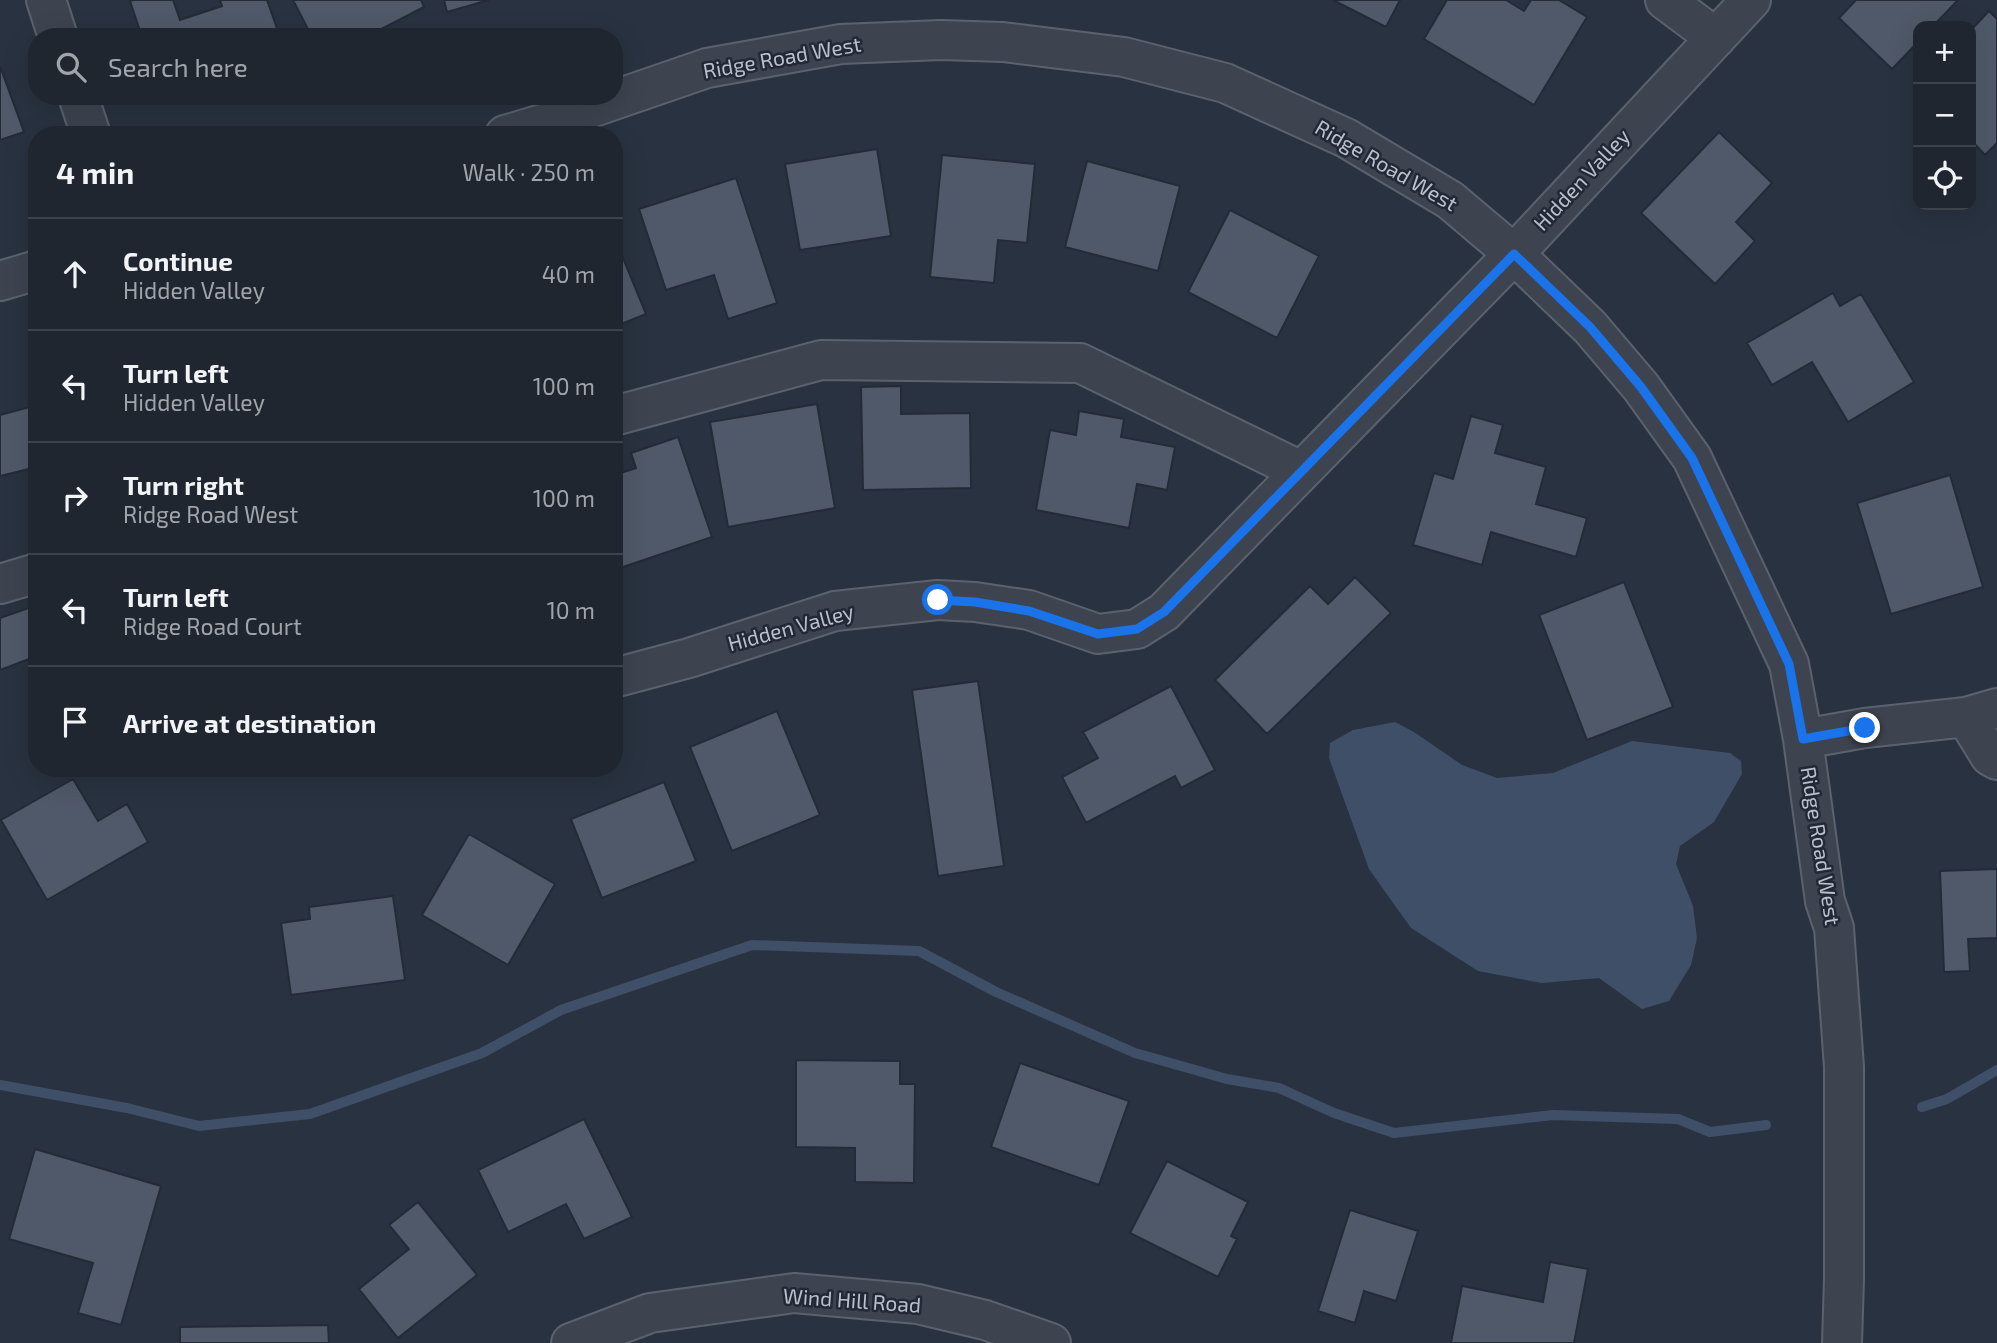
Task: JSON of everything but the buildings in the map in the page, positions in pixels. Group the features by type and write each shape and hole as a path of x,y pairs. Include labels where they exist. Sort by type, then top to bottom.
{"street":[{"path":"46,0 55,28"},
{"path":"1665,0 1716,38"},
{"name":"Hidden Valley","path":"623,676 689,658 835,611 938,600 975,602 1029,611 1098,634 1137,629 1164,612 1514,254 1751,0"},
{"name":"Ridge Road West","path":"623,97 707,68 841,44 942,40 1003,42 1124,57 1225,83 1357,145 1450,200 1514,254 1590,327 1641,387 1692,458 1789,664 1803,739 1825,901 1834,928 1844,1067 1842,1343"},
{"path":"81,105 88,126"},
{"name":"Ridge Road West","path":"536,126 600,105"},
{"path":"0,281 28,273"},
{"path":"623,414 821,360 1080,363 1301,471"},
{"path":"0,584 28,576"},
{"path":"1803,739 1982,713 1990,755 1997,760"},
{"name":"Wind Hill Road","path":"571,1343 650,1312 794,1293 918,1304 985,1320 1051,1343"}],"water":[{"path":"1395,722 1462,765 1497,778 1553,773 1632,741 1730,753 1741,761 1742,774 1714,822 1680,846 1676,864 1693,906 1697,938 1691,965 1669,1001 1642,1009 1599,978 1542,983 1478,971 1411,928 1369,869 1329,758 1330,743 1353,730"}],"waterway":[{"path":"0,1085 127,1108 199,1126 310,1114 482,1053 561,1010 752,945 919,951 996,992 1135,1053 1227,1079 1279,1088 1334,1113 1394,1133 1553,1115 1678,1119 1710,1132 1766,1125"},
{"path":"1922,1107 1947,1099 1997,1070"}],"route":[{"path":"938,600 975,602 1029,611 1098,634 1137,629 1164,612 1514,254 1590,327 1641,387 1692,458 1789,664 1803,739 1865,728"}]}
